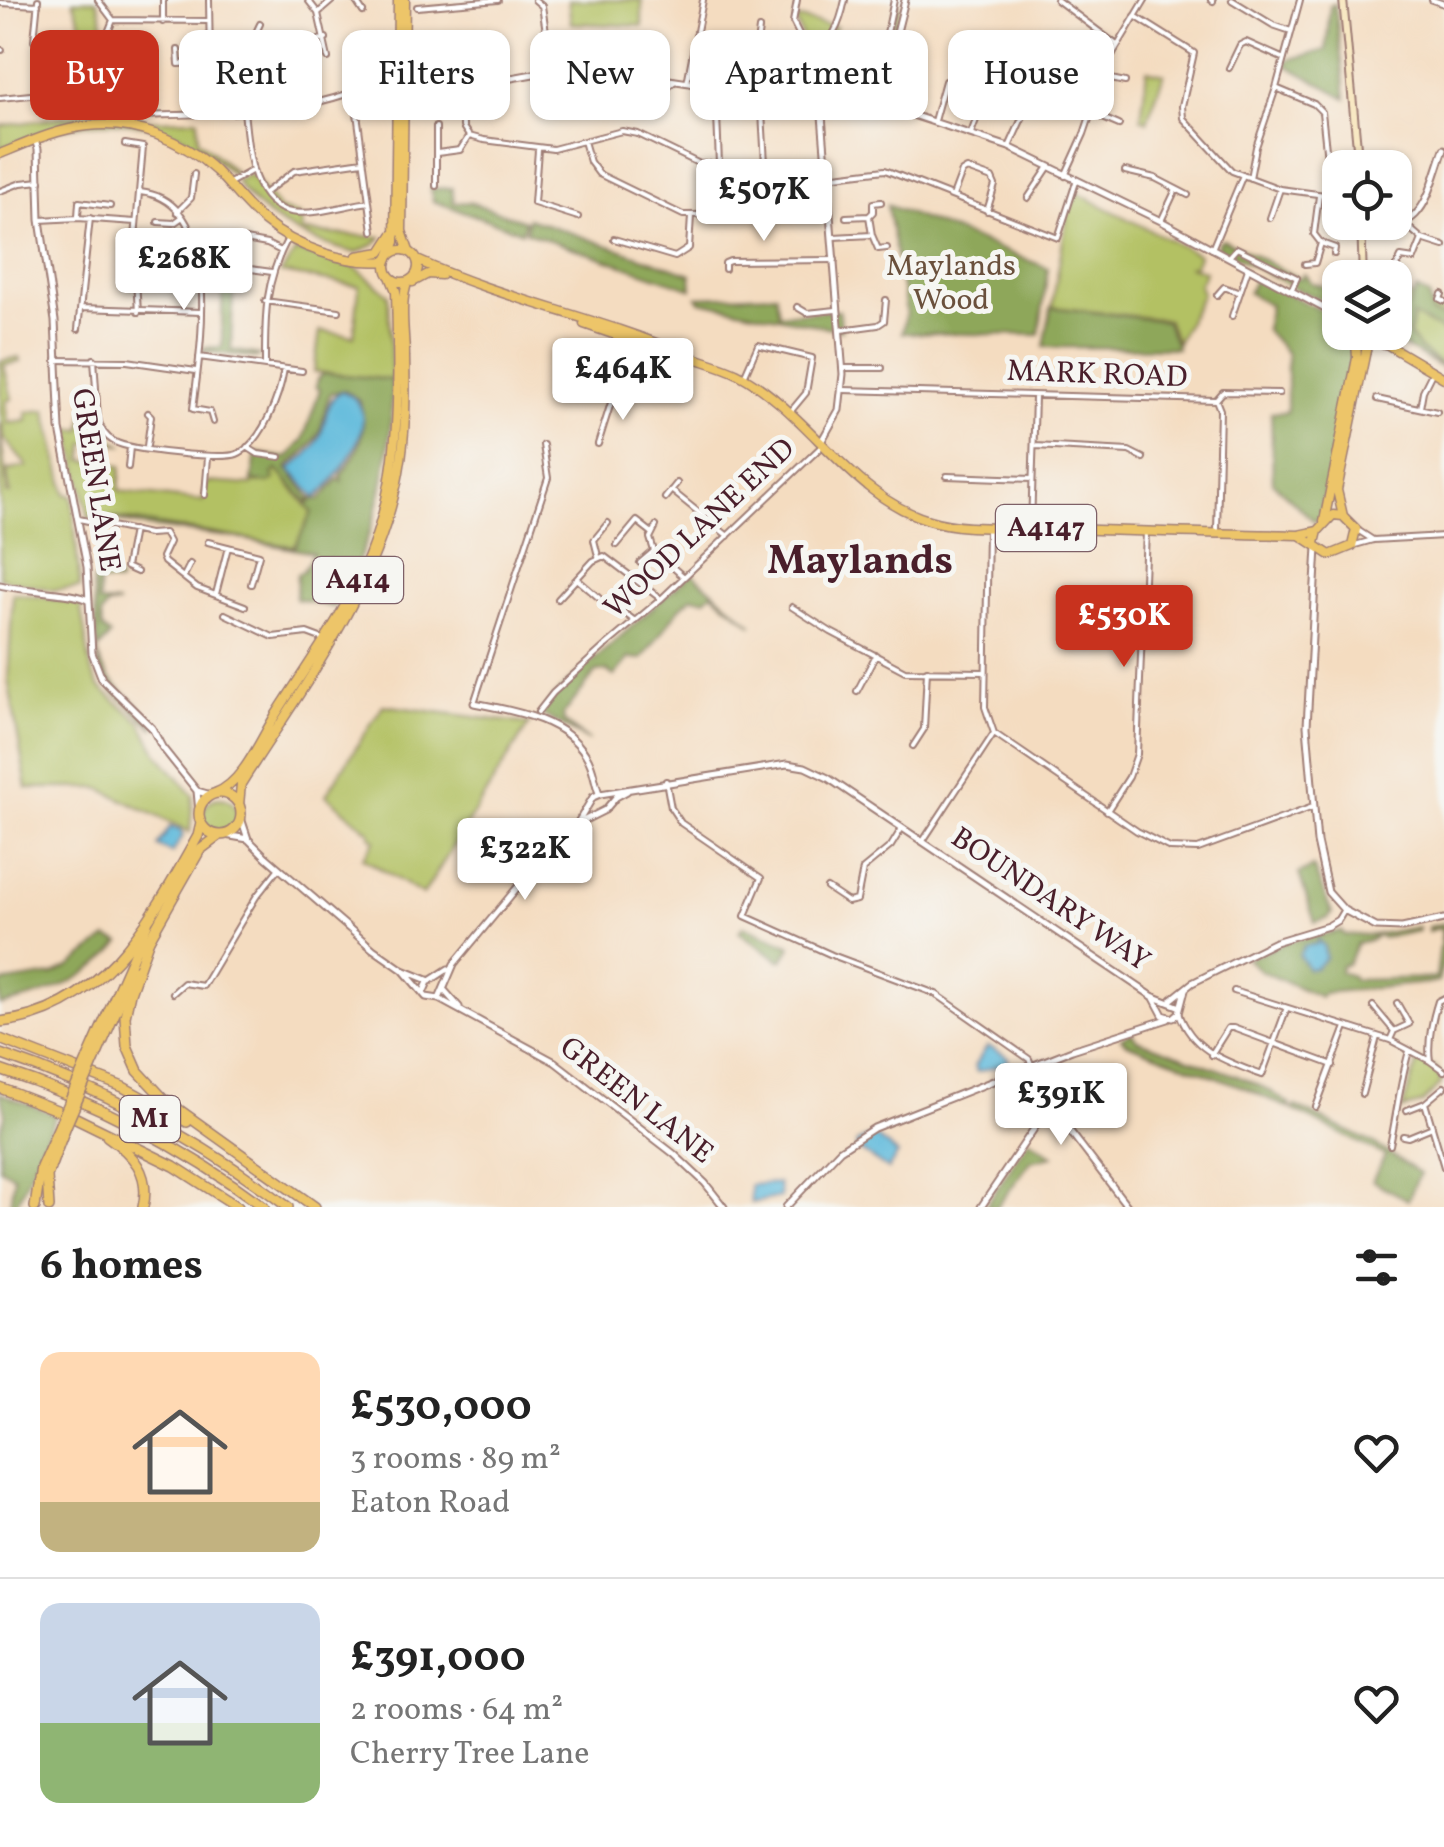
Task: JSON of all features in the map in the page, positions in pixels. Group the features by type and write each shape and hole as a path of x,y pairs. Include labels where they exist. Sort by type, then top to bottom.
{"highway":[{"path":"0,1022 46,1012 76,996 113,966 147,924 198,836 205,799 213,794 232,796 239,805 241,818 236,828 200,850 149,940 92,1057"},
{"path":"200,818 211,834 223,835"},
{"name":"M1","path":"35,1207 41,1168 147,924"},
{"name":"M1","path":"149,940 127,1004 125,1031 131,1059 156,1092 314,1207"},
{"name":"M1","path":"0,1039 123,1087 241,1154"},
{"name":"M1","path":"0,1054 135,1111 228,1165 288,1207"},
{"name":"M1","path":"0,1070 96,1108 161,1141 264,1207"},
{"path":"0,1088 76,1118 125,1149 137,1162 146,1187 144,1207"},
{"name":"M1","path":"76,1118 174,1166 238,1207"},
{"path":"50,1207 48,1176 63,1124"}],"main road":[{"path":"402,0 402,30"},
{"path":"1343,0 1357,150"},
{"path":"390,278 388,257 395,242 401,120"},
{"path":"0,154 35,139 91,125 128,128 167,138 185,148 288,238 362,261 390,278 408,281 416,274 417,260 402,232 401,120"},
{"path":"342,256 384,250 392,236 395,214"},
{"path":"362,261 409,251"},
{"name":"A4147","path":"417,260 454,277 604,326 666,352 679,352"},
{"name":"A4147","path":"416,274 426,271 454,277"},
{"path":"404,302 409,288 420,277 441,275"},
{"name":"A414","path":"213,794 233,782 323,639 368,558 392,470 398,400 396,290 390,278"},
{"name":"A414","path":"239,805 241,784 341,625 383,538 400,472 405,426 404,302 408,281"},
{"name":"A4147","path":"562,314 614,335 655,343 716,364 744,378 789,412 873,490 903,511 947,525 1299,535 1318,530"},
{"path":"604,326 614,335"},
{"path":"655,343 666,352"},
{"path":"1357,350 1316,545 1330,555 1352,546 1356,530 1343,516 1337,490 1368,350"},
{"path":"1389,350 1414,360"},
{"path":"1397,350 1444,378"},
{"path":"1324,521 1333,515 1343,516"},
{"name":"A4147","path":"1299,535 1316,545"}],"street":[{"path":"98,0 113,20"},
{"path":"162,22 163,0"},
{"path":"208,30 209,0"},
{"path":"308,0 318,13 328,58"},
{"path":"318,13 333,0"},
{"path":"355,0 363,12"},
{"path":"417,6 498,0"},
{"path":"535,0 542,6 546,30"},
{"path":"542,6 547,0"},
{"path":"687,82 703,0"},
{"path":"796,0 792,22 796,30"},
{"path":"838,30 845,0"},
{"path":"897,30 901,0"},
{"path":"890,30 901,0"},
{"path":"1057,0 1117,45"},
{"path":"1114,51 1145,0"},
{"path":"1232,0 1273,25 1291,31"},
{"path":"1250,178 1300,0"},
{"path":"1432,0 1444,4"},
{"path":"0,4 38,2 35,30"},
{"path":"1135,16 1194,53 1183,118 1232,171 1280,188 1322,196"},
{"path":"113,20 208,21"},
{"path":"109,30 113,20"},
{"path":"257,30 260,24"},
{"path":"322,39 326,38"},
{"path":"1229,68 1240,44 1246,42 1284,59"},
{"path":"178,50 179,64"},
{"path":"670,80 690,83"},
{"path":"1114,80 1125,82"},
{"path":"670,88 675,81"},
{"path":"934,121 944,81"},
{"path":"1276,88 1314,104 1322,112 1326,150"},
{"path":"0,98 30,95"},
{"path":"928,119 1009,147 1161,221 1322,308"},
{"path":"245,120 252,170 265,193 281,208 296,212 370,202"},
{"path":"358,120 373,232"},
{"path":"462,120 469,136 538,149 553,150 622,131 638,134 700,164 765,164"},
{"path":"716,120 719,164"},
{"path":"763,120 768,214"},
{"name":"WOOD LANE END","path":"538,712 554,692 661,599 822,443 838,414 843,368 823,120"},
{"path":"972,133 976,120"},
{"path":"1009,147 1020,120"},
{"path":"1065,176 1087,120"},
{"path":"1106,120 1120,126"},
{"path":"436,127 436,186"},
{"path":"437,153 460,150 469,136"},
{"name":"GREEN LANE","path":"35,139 40,220 55,322 60,429 79,519 92,652 102,680 152,728 196,791 200,818"},
{"path":"584,142 590,162 599,174 691,216 831,214"},
{"path":"125,144 143,147 135,222 138,312"},
{"path":"538,149 534,203 578,218"},
{"path":"1412,219 1421,211 1444,149"},
{"path":"265,193 294,171 363,161"},
{"path":"953,197 962,172 971,168 996,181 987,212"},
{"path":"1028,198 1048,168"},
{"path":"228,184 252,170"},
{"path":"827,177 885,170 1058,238 1076,182"},
{"path":"1124,171 1155,178 1188,195"},
{"path":"177,212 191,198 194,174"},
{"path":"1212,248 1243,175"},
{"path":"0,191 40,180"},
{"path":"1270,218 1280,188"},
{"path":"1161,221 1176,189"},
{"path":"140,192 160,196 193,235 200,262 200,357 193,409 210,412 212,422"},
{"path":"1319,196 1314,234 1321,243 1335,248 1334,254"},
{"path":"78,218 79,202 110,206"},
{"path":"846,217 869,216 873,203 881,202"},
{"path":"614,239 675,257 689,248 691,216"},
{"path":"869,216 878,249 887,248"},
{"path":"40,220 90,218 135,222"},
{"path":"78,329 90,218"},
{"path":"158,222 174,223 181,218"},
{"path":"1412,230 1444,246"},
{"path":"833,237 872,234"},
{"path":"265,366 265,301 272,272 288,238"},
{"path":"1399,260 1401,256 1414,259 1422,238"},
{"path":"245,240 281,252"},
{"path":"1305,264 1315,263 1321,243"},
{"path":"1229,258 1238,248 1297,278 1291,291"},
{"path":"725,269 725,263 730,261 835,260"},
{"path":"200,262 272,272"},
{"path":"1232,316 1248,268"},
{"path":"1217,295 1224,287 1240,293"},
{"path":"841,330 878,326 884,321 886,300"},
{"path":"265,301 339,311"},
{"path":"797,307 807,313 839,310"},
{"path":"81,308 200,312"},
{"path":"614,335 625,357"},
{"path":"598,444 615,390 620,386 616,382 632,338"},
{"path":"744,378 758,344 812,358 806,393 789,412"},
{"path":"200,357 302,370"},
{"path":"56,360 94,359 198,371"},
{"path":"94,359 100,427 111,440 130,447 208,457 226,457 247,447 276,402 284,369"},
{"path":"843,368 882,368"},
{"path":"1420,408 1425,385 1434,372"},
{"name":"MARK ROAD","path":"843,390 1216,400 1220,410 1217,533"},
{"path":"1216,400 1223,392 1280,393"},
{"path":"1032,528 1034,396"},
{"path":"1378,399 1437,412"},
{"path":"147,448 151,416 148,412"},
{"path":"544,445 548,478 474,703 519,712 548,723 580,747 609,803"},
{"path":"1033,446 1129,451 1143,458"},
{"path":"128,467 130,447"},
{"path":"247,447 258,454 280,458"},
{"path":"205,495 208,457"},
{"path":"947,476 1032,479"},
{"path":"665,498 677,483"},
{"path":"671,490 728,536"},
{"path":"79,519 164,534 169,542 162,557 164,562 197,588 244,606"},
{"path":"617,545 637,521 651,532 654,551 684,577"},
{"path":"598,556 594,540 608,522"},
{"path":"651,532 656,526"},
{"path":"988,526 984,707 994,733 1170,848 1198,848 1316,806"},
{"path":"133,530 126,566 137,572"},
{"path":"1356,530 1373,540"},
{"path":"1108,811 1129,777 1137,754 1146,531"},
{"path":"1352,546 1373,540 1444,536"},
{"path":"208,542 259,554 252,584"},
{"path":"1316,545 1307,726 1321,871 1328,892 1360,921 1390,928 1444,919"},
{"path":"216,594 228,547"},
{"path":"640,563 654,551"},
{"path":"1316,567 1330,555"},
{"path":"558,599 598,556"},
{"path":"598,556 610,557 661,599"},
{"path":"184,576 190,564"},
{"path":"577,579 599,598"},
{"path":"0,585 42,594 80,595 89,602"},
{"path":"80,595 88,586"},
{"path":"792,607 905,671 985,672"},
{"path":"619,609 635,621"},
{"path":"225,614 274,637 303,633 323,639"},
{"path":"857,690 876,655"},
{"path":"912,746 924,729 926,670"},
{"name":"BOUNDARY WAY","path":"922,842 994,733"},
{"name":"BOUNDARY WAY","path":"602,794 788,764 805,767 828,778 1152,996 1169,1001 1178,1009"},
{"path":"241,818 248,839 403,970 424,993 431,981 454,964 550,848 578,824 600,812 592,802 593,774"},
{"path":"666,781 671,808 681,823 760,878 745,916 832,955 936,994 1029,1059 1050,1105 1128,1207"},
{"name":"BOUNDARY WAY","path":"600,812 629,790"},
{"path":"196,791 213,794"},
{"path":"578,824 602,794"},
{"path":"827,888 848,902 857,900 863,868 891,846 902,828"},
{"path":"223,835 248,839"},
{"path":"173,993 184,983 203,986 256,898 279,868"},
{"path":"1144,1025 1186,988 1275,942 1328,926 1344,910"},
{"path":"439,999 454,964"},
{"path":"403,970 443,988"},
{"name":"GREEN LANE","path":"443,988 461,1009"},
{"path":"786,1207 812,1176 866,1132 1032,1066 1169,1019 1178,1009 1186,988"},
{"path":"1234,991 1390,1040 1429,1058 1444,1072"},
{"name":"GREEN LANE","path":"424,993 429,999 461,1009 570,1074 674,1154 724,1207"},
{"name":"BOUNDARY WAY","path":"1152,996 1169,1019"},
{"path":"1429,1058 1432,1017 1438,1001 1444,998"},
{"path":"1390,1040 1394,1032 1409,1024 1397,1003"},
{"path":"1373,1006 1394,1032"},
{"path":"1178,1009 1184,1027"},
{"path":"1169,1019 1184,1027 1212,1055 1262,1075 1286,1010"},
{"path":"1212,1055 1228,1028 1333,1064"},
{"path":"1316,1107 1346,1028"},
{"path":"1362,1094 1377,1037"},
{"path":"1390,1145 1409,1051"},
{"path":"1406,1110 1425,1103 1444,1087"},
{"path":"1425,1103 1444,1167"},
{"path":"981,1207 1050,1105"},
{"path":"1403,1136 1432,1127"},
{"path":"1411,1136 1414,1144"}],"green space":[{"path":"73,0 96,0 104,30 83,30"},
{"path":"568,0 642,0 642,26 571,23"},
{"path":"897,4 901,8 895,30 891,30"},
{"path":"1335,4 1346,98 1286,65 1287,60 1326,50 1330,5"},
{"path":"795,18 836,27 835,30 799,30"},
{"path":"1147,70 1164,74 1147,121 1141,118"},
{"path":"41,120 198,120 198,139 236,173 233,175 184,137 153,127 86,124 43,133 0,149 0,126"},
{"path":"250,174 280,210 300,215 303,232 381,237 356,253 305,236 274,219 247,195 236,181"},
{"path":"452,188 454,203 470,202 525,221 522,232 433,201 431,189"},
{"path":"1077,193 1199,255 1195,265 1188,266 1205,271 1199,285 1202,294 1177,343 1167,320 1052,307 1067,216"},
{"name":"Maylands Wood","path":"887,205 1048,268 1039,335 902,333 906,312"},
{"path":"528,218 691,274 692,289 526,232"},
{"path":"1223,239 1300,279 1304,274 1322,286 1322,300 1217,247"},
{"path":"296,251 355,267 388,294 392,380 314,372 320,331 354,336 359,286 281,273"},
{"path":"234,272 231,350 259,355 257,358 203,351 222,347 222,273"},
{"path":"1255,278 1322,311 1322,350 1352,351 1321,516 1315,522 1273,483 1271,413 1287,412 1287,354 1265,329 1270,305 1248,293"},
{"path":"1417,290 1429,296 1431,313 1444,318 1444,332 1413,316 1412,321 1412,299"},
{"path":"776,294 779,314 839,310 841,330 700,301 697,297"},
{"path":"1412,296 1444,312 1444,370 1412,350"},
{"path":"1051,307 1166,321 1177,348 1044,347"},
{"path":"1412,339 1420,349 1444,367 1410,350"},
{"path":"19,357 20,362 4,365 12,399 6,401 8,423 27,421 26,412 46,410 66,494 72,496 80,588 53,590 0,578 0,422 7,494 7,471 27,466 5,440 0,412 0,361"},
{"path":"324,373 392,380 385,469 372,527 334,607 296,599 297,574 313,553 94,516 97,515 295,547 312,512 306,506 313,499 320,500 338,479 342,481 341,475 353,458 363,432 360,401 345,390 331,393 316,438 287,468 311,498 307,502 277,470 272,474 275,479 268,483 252,481 256,453 287,458 303,440 320,389 316,387 318,379"},
{"path":"86,397 97,398 102,425 121,445 85,443 83,460 121,466 119,491 203,501 206,482 252,485 252,481 258,483 277,469 312,512 295,547 94,515 89,519 70,429 82,430"},
{"path":"377,563 396,568 385,603 361,598"},
{"path":"692,573 753,625 712,593 705,599 692,597 642,659 629,658 614,676 607,671 596,672 563,715 564,722 589,741 541,714 560,690"},
{"path":"101,575 119,579 119,583 99,582 99,603 119,604 107,606 101,615 102,628 110,636 98,650 101,663 114,684 141,709 155,729 115,693 99,669 93,581"},
{"path":"13,593 80,603 91,670 99,687 141,722 158,754 193,795 190,832 99,788 27,788 8,679"},
{"path":"383,705 529,724 423,895 363,858 375,840 371,833 326,795"},
{"path":"220,798 232,803 237,815 232,827 220,832 208,827 203,815 208,803"},
{"path":"1313,867 1332,913 1315,923 1299,874"},
{"path":"1444,923 1444,960 1438,982 1323,993 1320,997 1261,971 1247,959 1286,942 1341,931 1344,935 1373,935 1418,927 1418,931 1383,938 1377,935 1357,943 1340,972 1353,980 1436,978 1442,931 1428,931 1428,927"},
{"path":"743,926 790,945 783,960 739,932"},
{"path":"107,938 121,943 81,976 51,991 0,1005 0,983 52,975 71,966"},
{"path":"1131,1032 1137,1040 1269,1090 1289,1104 1290,1109 1126,1043 1121,1038"},
{"path":"1418,1061 1436,1068 1441,1083 1423,1103 1402,1110"},
{"path":"0,1093 56,1115 15,1207 10,1205 14,1176 0,1168 0,1132 5,1115"},
{"path":"1295,1106 1371,1142 1420,1173 1408,1200 1372,1181 1385,1156 1293,1110"},
{"path":"1029,1139 1053,1156 1031,1161 997,1207 985,1207"}],"water":[{"path":"342,391 356,400 362,413 362,428 348,460 316,498 290,469 315,445 332,400"},
{"path":"170,827 180,830 183,836 172,853 158,846"},
{"path":"1318,940 1324,946 1325,958 1316,968 1308,969 1299,955 1304,946 1317,944"},
{"path":"988,1046 1008,1057 1008,1063 977,1072 974,1066"},
{"path":"873,1135 898,1154 888,1169 856,1148 857,1142"},
{"path":"778,1183 780,1197 751,1203 750,1185"}],"district":[{"name":"Maylands","path":"860,563"}]}
